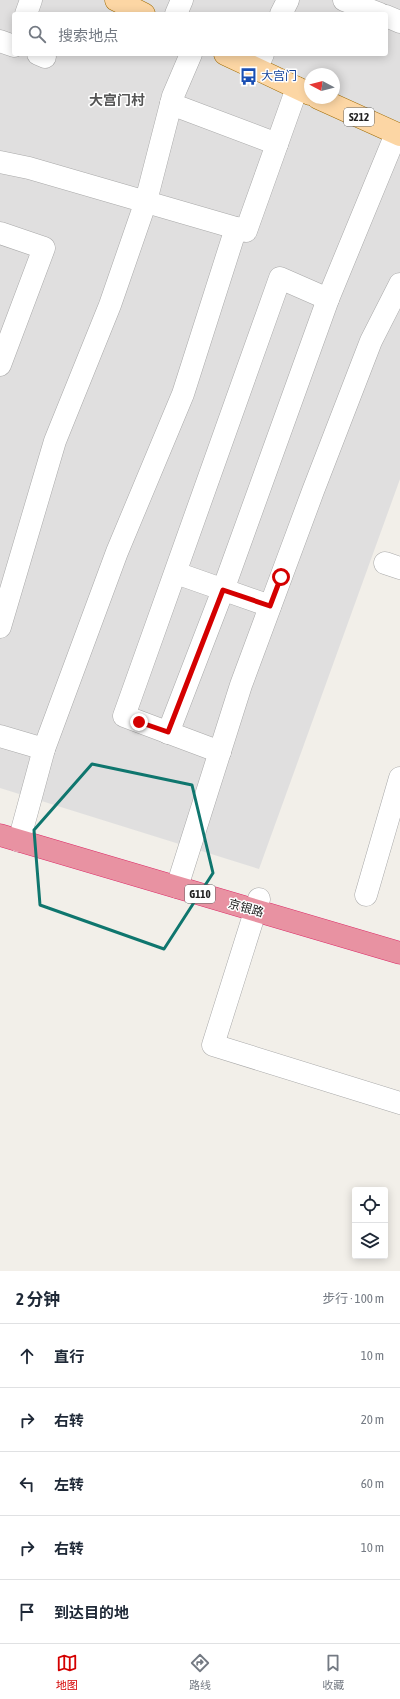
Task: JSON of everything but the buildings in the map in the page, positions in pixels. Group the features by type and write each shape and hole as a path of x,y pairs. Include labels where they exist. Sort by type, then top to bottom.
{"highway":[{"name":"京银路","path":"0,824 14,836 257,905 400,953"},
{"name":"京银路","path":"257,905 400,940"}],"main road":[{"path":"116,0 140,12"},
{"path":"234,56 260,62 303,91"},
{"name":"S212","path":"331,104 398,134"}],"street":[{"path":"27,12 32,0"},
{"path":"177,12 182,0"},
{"path":"282,12 288,0"},
{"path":"344,0 375,12"},
{"path":"388,17 400,22"},
{"path":"0,41 12,45"},
{"path":"0,627 55,441 110,305 146,201 171,104 190,56"},
{"path":"0,162 29,168 246,231 277,144 303,91"},
{"path":"171,104 277,144"},
{"path":"168,732 223,590 328,299 398,134"},
{"path":"14,836 44,749 117,552 183,394 236,228"},
{"path":"0,233 44,248 0,365"},
{"path":"220,752 124,716 280,278 328,299"},
{"path":"179,882 241,685 270,606 371,341 400,284"},
{"path":"176,573 270,606"},
{"path":"0,736 44,749"},
{"path":"366,895 400,778"},
{"path":"257,905 213,1045 400,1104"}],"highlighted area":[{"path":"92,764 192,785 213,873 164,949 40,905 34,830"}],"shaded area":[{"path":"0,0 400,0 400,479 259,869 0,788"}],"place":[{"name":"大宫门","path":"248,76"}],"district":[{"name":"大宫门村","path":"117,100"}],"route":[{"path":"139,722 168,732 223,590 270,606 281,577"}]}
